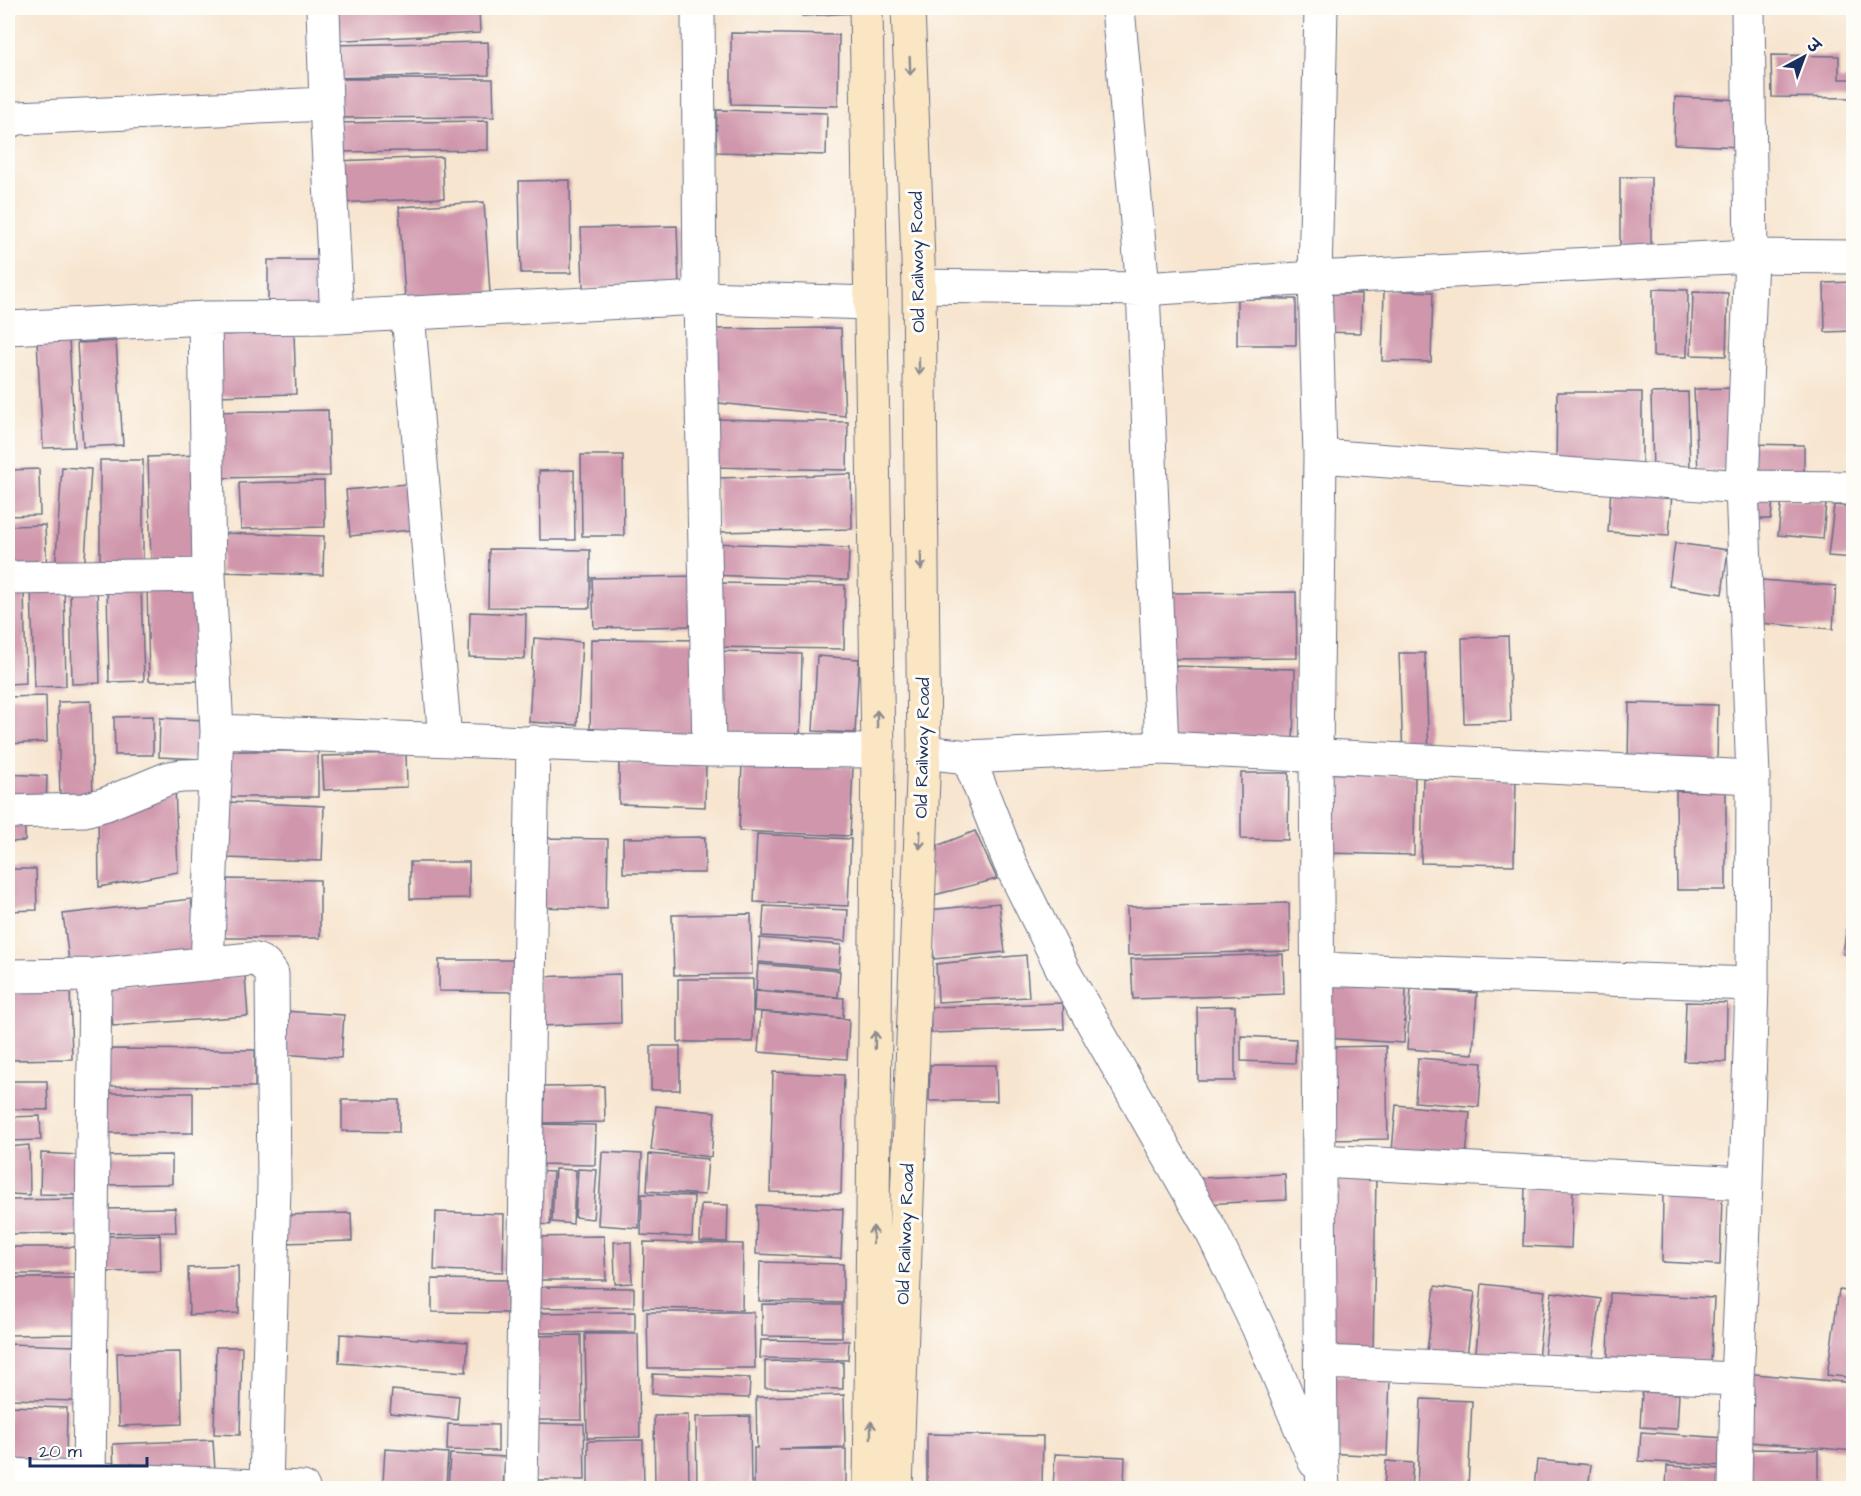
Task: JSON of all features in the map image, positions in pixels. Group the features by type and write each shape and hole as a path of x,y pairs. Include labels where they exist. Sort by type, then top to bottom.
{"main road":[{"name":"Old Railway Road","path":"866,8 878,751 870,1488"},
{"name":"Old Railway Road","path":"896,1488 924,752 919,286 908,8"}],"street":[{"path":"324,8 326,104 337,317"},
{"path":"698,8 700,298 709,750"},
{"path":"1118,8 1143,289 1162,748"},
{"path":"1321,8 1315,278 1320,456 1316,755 1323,1484"},
{"path":"1735,1488 1752,984 1753,777 1742,487 1751,256 1748,8"},
{"path":"11,111 326,104"},
{"path":"919,286 1143,289 1751,256 1854,256"},
{"path":"8,328 205,318 408,314 700,298 872,303"},
{"path":"408,314 445,739"},
{"path":"205,318 209,575 217,731 207,964"},
{"path":"1320,456 1742,487 1854,488"},
{"path":"8,578 209,575"},
{"path":"217,731 709,750 878,751"},
{"path":"521,1488 533,742"},
{"path":"924,752 968,757 1162,748 1753,777"},
{"path":"968,757 1010,863 1064,972 1213,1234 1258,1327 1323,1484"},
{"path":"8,812 84,810 106,804 169,778 216,775"},
{"path":"8,976 95,975 251,958 259,960 272,974 274,1185 266,1486"},
{"path":"1318,969 1752,984"},
{"path":"89,1480 95,975"},
{"path":"1319,1161 1746,1183"},
{"path":"1321,1362 1737,1378"},
{"path":"8,1475 303,1488"}],"building":[{"path":"479,8 480,33 329,41 328,11"},
{"path":"802,8 853,8 854,13 802,16"},
{"path":"731,33 839,35 838,106 731,104"},
{"path":"488,42 489,75 331,78 330,45"},
{"path":"1771,55 1839,56 1839,79 1854,79 1854,98 1772,97"},
{"path":"334,79 493,79 494,117 334,118"},
{"path":"1675,97 1744,100 1741,147 1674,144"},
{"path":"717,110 827,113 826,155 716,152"},
{"path":"488,121 488,150 335,152 334,123"},
{"path":"442,157 444,198 337,203 335,161"},
{"path":"1620,177 1651,177 1651,261 1620,261"},
{"path":"570,180 571,273 521,273 519,181"},
{"path":"484,202 490,293 405,297 399,207"},
{"path":"677,226 679,286 583,288 581,228"},
{"path":"268,260 324,260 325,313 268,313"},
{"path":"1853,282 1854,331 1825,332 1824,283"},
{"path":"1653,289 1688,290 1687,357 1653,356"},
{"path":"1384,290 1433,292 1431,362 1382,361"},
{"path":"1693,292 1728,293 1726,356 1691,355"},
{"path":"1321,294 1362,294 1361,333 1321,332"},
{"path":"1237,299 1296,299 1296,345 1237,345"},
{"path":"841,328 845,416 709,402 706,329"},
{"path":"294,333 296,394 215,396 213,335"},
{"path":"69,339 75,447 43,448 37,341"},
{"path":"116,341 123,445 83,447 77,343"},
{"path":"1731,388 1735,469 1698,471 1694,389"},
{"path":"1557,392 1642,392 1642,467 1556,467"},
{"path":"1688,392 1690,472 1653,472 1651,393"},
{"path":"328,410 330,476 212,478 211,412"},
{"path":"714,419 848,422 847,470 713,467"},
{"path":"1746,444 1804,445 1804,474 1746,474"},
{"path":"198,455 201,562 151,564 148,457"},
{"path":"581,455 623,455 624,536 582,536"},
{"path":"100,460 143,460 143,567 100,567"},
{"path":"62,467 91,469 84,574 55,572"},
{"path":"39,469 40,515 8,516 8,470"},
{"path":"574,470 575,540 540,540 539,471"},
{"path":"851,474 852,529 720,532 718,478"},
{"path":"324,481 325,527 241,529 239,483"},
{"path":"406,484 411,530 350,536 346,490"},
{"path":"1611,488 1672,492 1669,536 1608,532"},
{"path":"1757,498 1773,499 1771,519 1756,519"},
{"path":"1782,498 1826,503 1823,539 1778,535"},
{"path":"1834,505 1854,507 1854,558 1828,556"},
{"path":"45,525 47,573 8,575 8,526"},
{"path":"221,533 324,536 323,575 220,572"},
{"path":"710,543 849,548 848,580 709,575"},
{"path":"1675,543 1728,550 1722,594 1669,586"},
{"path":"489,549 590,550 590,608 488,607"},
{"path":"696,576 697,626 594,628 592,578"},
{"path":"1762,580 1836,586 1833,629 1759,623"},
{"path":"715,583 845,585 844,649 714,647"},
{"path":"200,584 202,681 149,681 147,585"},
{"path":"97,585 100,683 72,684 70,586"},
{"path":"64,586 66,686 34,687 31,587"},
{"path":"107,586 141,586 144,681 109,682"},
{"path":"8,588 24,588 26,683 8,684"},
{"path":"1296,592 1297,658 1166,659 1165,593"},
{"path":"470,612 526,614 525,659 469,657"},
{"path":"1508,636 1511,722 1464,723 1462,638"},
{"path":"534,638 582,642 577,725 529,722"},
{"path":"591,639 705,640 704,741 590,739"},
{"path":"718,651 802,654 800,738 716,735"},
{"path":"1399,653 1425,653 1429,756 1403,757"},
{"path":"817,656 859,659 855,733 813,731"},
{"path":"1171,666 1295,669 1293,743 1169,741"},
{"path":"46,696 47,742 8,744 8,697"},
{"path":"91,701 93,802 60,802 58,702"},
{"path":"1629,703 1718,705 1717,766 1628,764"},
{"path":"153,716 153,755 115,755 114,717"},
{"path":"160,718 204,720 202,759 159,757"},
{"path":"224,751 318,751 318,797 223,797"},
{"path":"406,754 407,787 324,790 322,756"},
{"path":"619,762 706,764 705,807 619,804"},
{"path":"742,763 853,767 850,836 739,831"},
{"path":"1241,773 1289,773 1288,840 1241,839"},
{"path":"1321,773 1415,776 1414,855 1324,853"},
{"path":"8,774 47,776 46,811 8,810"},
{"path":"1423,778 1516,779 1514,865 1421,863"},
{"path":"175,783 178,872 99,887 98,809"},
{"path":"1676,791 1726,792 1726,890 1677,890"},
{"path":"228,802 324,806 322,861 226,858"},
{"path":"25,819 25,841 8,842 8,820"},
{"path":"975,831 997,879 934,895 929,849"},
{"path":"757,834 851,839 848,906 754,902"},
{"path":"705,837 705,873 623,873 623,838"},
{"path":"538,838 608,839 607,909 537,907"},
{"path":"410,862 469,862 469,898 410,899"},
{"path":"8,869 36,869 37,910 8,911"},
{"path":"218,879 320,880 320,938 218,938"},
{"path":"191,899 199,953 70,969 63,914"},
{"path":"999,903 1005,952 934,959 929,910"},
{"path":"1289,903 1290,951 1128,955 1127,907"},
{"path":"764,906 848,910 846,941 762,936"},
{"path":"1849,910 1854,911 1854,955 1843,954"},
{"path":"751,914 752,974 674,975 672,915"},
{"path":"760,938 841,945 839,969 758,962"},
{"path":"1283,954 1284,994 1133,999 1131,959"},
{"path":"1026,955 1029,997 938,1002 936,964"},
{"path":"439,960 516,960 516,992 439,991"},
{"path":"758,964 840,971 838,997 756,990"},
{"path":"620,974 621,1023 539,1026 537,977"},
{"path":"245,976 248,1016 113,1026 108,986"},
{"path":"678,979 753,979 753,1042 678,1042"},
{"path":"1325,985 1406,989 1404,1043 1326,1038"},
{"path":"70,988 72,1059 8,1060 8,989"},
{"path":"1411,989 1477,993 1473,1054 1407,1049"},
{"path":"755,991 844,998 843,1018 754,1011"},
{"path":"1686,1002 1727,1003 1726,1062 1684,1061"},
{"path":"1063,1003 1064,1029 931,1033 930,1007"},
{"path":"1235,1006 1235,1081 1198,1081 1197,1007"},
{"path":"283,1011 344,1015 341,1058 280,1054"},
{"path":"761,1012 849,1019 847,1059 758,1052"},
{"path":"1241,1036 1296,1039 1295,1063 1241,1061"},
{"path":"651,1046 680,1046 680,1090 651,1090"},
{"path":"1386,1046 1388,1139 1326,1140 1324,1047"},
{"path":"99,1049 255,1050 255,1087 99,1086"},
{"path":"1418,1058 1482,1063 1479,1107 1415,1102"},
{"path":"930,1065 996,1065 997,1101 929,1101"},
{"path":"773,1072 844,1075 841,1194 770,1192"},
{"path":"8,1081 47,1081 48,1110 8,1109"},
{"path":"604,1086 605,1122 544,1123 544,1087"},
{"path":"98,1093 193,1093 193,1133 98,1133"},
{"path":"342,1100 399,1100 399,1132 342,1131"},
{"path":"1396,1105 1470,1112 1466,1158 1392,1151"},
{"path":"656,1106 715,1112 711,1157 651,1150"},
{"path":"40,1116 41,1140 8,1141 8,1117"},
{"path":"537,1124 596,1125 595,1165 536,1164"},
{"path":"29,1145 30,1195 8,1194 8,1147"},
{"path":"602,1152 642,1154 639,1228 598,1225"},
{"path":"41,1153 78,1155 78,1195 40,1194"},
{"path":"649,1154 708,1159 705,1195 647,1191"},
{"path":"172,1155 172,1184 100,1185 99,1156"},
{"path":"555,1169 576,1170 573,1224 552,1222"},
{"path":"578,1169 597,1170 593,1219 575,1217"},
{"path":"530,1171 553,1172 550,1225 527,1223"},
{"path":"1285,1174 1286,1200 1202,1204 1200,1178"},
{"path":"1327,1175 1376,1176 1373,1355 1328,1354"},
{"path":"1525,1187 1573,1189 1571,1248 1523,1246"},
{"path":"1663,1193 1722,1195 1720,1265 1662,1262"},
{"path":"642,1194 694,1196 692,1237 641,1235"},
{"path":"81,1199 82,1233 8,1234 8,1200"},
{"path":"701,1204 728,1205 727,1242 700,1241"},
{"path":"757,1205 843,1209 841,1258 756,1254"},
{"path":"175,1208 176,1232 100,1233 99,1209"},
{"path":"436,1212 504,1214 503,1272 434,1270"},
{"path":"351,1213 352,1241 283,1243 282,1215"},
{"path":"160,1235 161,1271 101,1272 101,1236"},
{"path":"604,1236 606,1280 529,1280 528,1237"},
{"path":"614,1242 631,1242 632,1283 615,1284"},
{"path":"644,1242 743,1244 742,1310 643,1308"},
{"path":"8,1247 75,1247 75,1274 8,1274"},
{"path":"760,1262 843,1264 843,1303 759,1301"},
{"path":"238,1266 239,1313 189,1315 188,1268"},
{"path":"8,1278 77,1278 78,1334 8,1335"},
{"path":"432,1279 507,1280 507,1313 432,1312"},
{"path":"1482,1284 1545,1291 1538,1359 1476,1352"},
{"path":"1435,1286 1475,1292 1467,1356 1427,1351"},
{"path":"530,1287 634,1288 634,1307 530,1308"},
{"path":"1839,1290 1854,1292 1854,1378 1827,1375"},
{"path":"1552,1292 1601,1299 1592,1362 1544,1356"},
{"path":"1610,1293 1714,1298 1711,1362 1608,1357"},
{"path":"762,1304 842,1305 842,1337 762,1336"},
{"path":"635,1312 635,1332 528,1333 529,1313"},
{"path":"647,1312 754,1312 755,1368 648,1368"},
{"path":"340,1334 468,1342 466,1372 339,1363"},
{"path":"585,1334 638,1334 640,1437 587,1438"},
{"path":"581,1335 582,1420 529,1420 528,1336"},
{"path":"761,1340 849,1341 848,1360 760,1358"},
{"path":"8,1344 76,1346 75,1401 8,1399"},
{"path":"216,1347 242,1347 240,1435 214,1434"},
{"path":"180,1352 182,1424 119,1426 117,1353"},
{"path":"765,1361 843,1362 843,1389 765,1388"},
{"path":"1744,1373 1854,1383 1854,1451 1739,1441"},
{"path":"653,1374 750,1378 749,1398 652,1394"},
{"path":"1327,1375 1390,1378 1387,1456 1324,1453"},
{"path":"392,1390 459,1396 457,1420 390,1413"},
{"path":"1642,1392 1679,1394 1677,1429 1640,1427"},
{"path":"844,1395 845,1447 779,1449 846,1449 846,1488 754,1488 754,1448 757,1448 756,1397"},
{"path":"1421,1399 1472,1401 1468,1488 1417,1488"},
{"path":"8,1406 67,1408 66,1466 8,1464"},
{"path":"688,1415 689,1488 655,1488 654,1416"},
{"path":"750,1416 751,1488 697,1488 696,1417"},
{"path":"527,1423 584,1424 585,1480 527,1480"},
{"path":"448,1424 498,1425 498,1451 447,1450"},
{"path":"1641,1432 1725,1438 1723,1466 1639,1461"},
{"path":"927,1434 1043,1436 1042,1488 927,1488"},
{"path":"213,1440 215,1471 114,1475 113,1444"},
{"path":"643,1440 644,1484 588,1484 588,1441"},
{"path":"385,1449 448,1453 446,1486 383,1481"},
{"path":"1741,1449 1818,1450 1818,1487 1741,1486"},
{"path":"450,1454 505,1457 503,1488 448,1488"},
{"path":"1055,1454 1125,1457 1124,1488 1053,1488"},
{"path":"1537,1460 1591,1465 1588,1488 1534,1488"},
{"path":"1386,1461 1413,1463 1411,1488 1384,1488"},
{"path":"1667,1466 1721,1469 1720,1488 1666,1488"}]}
